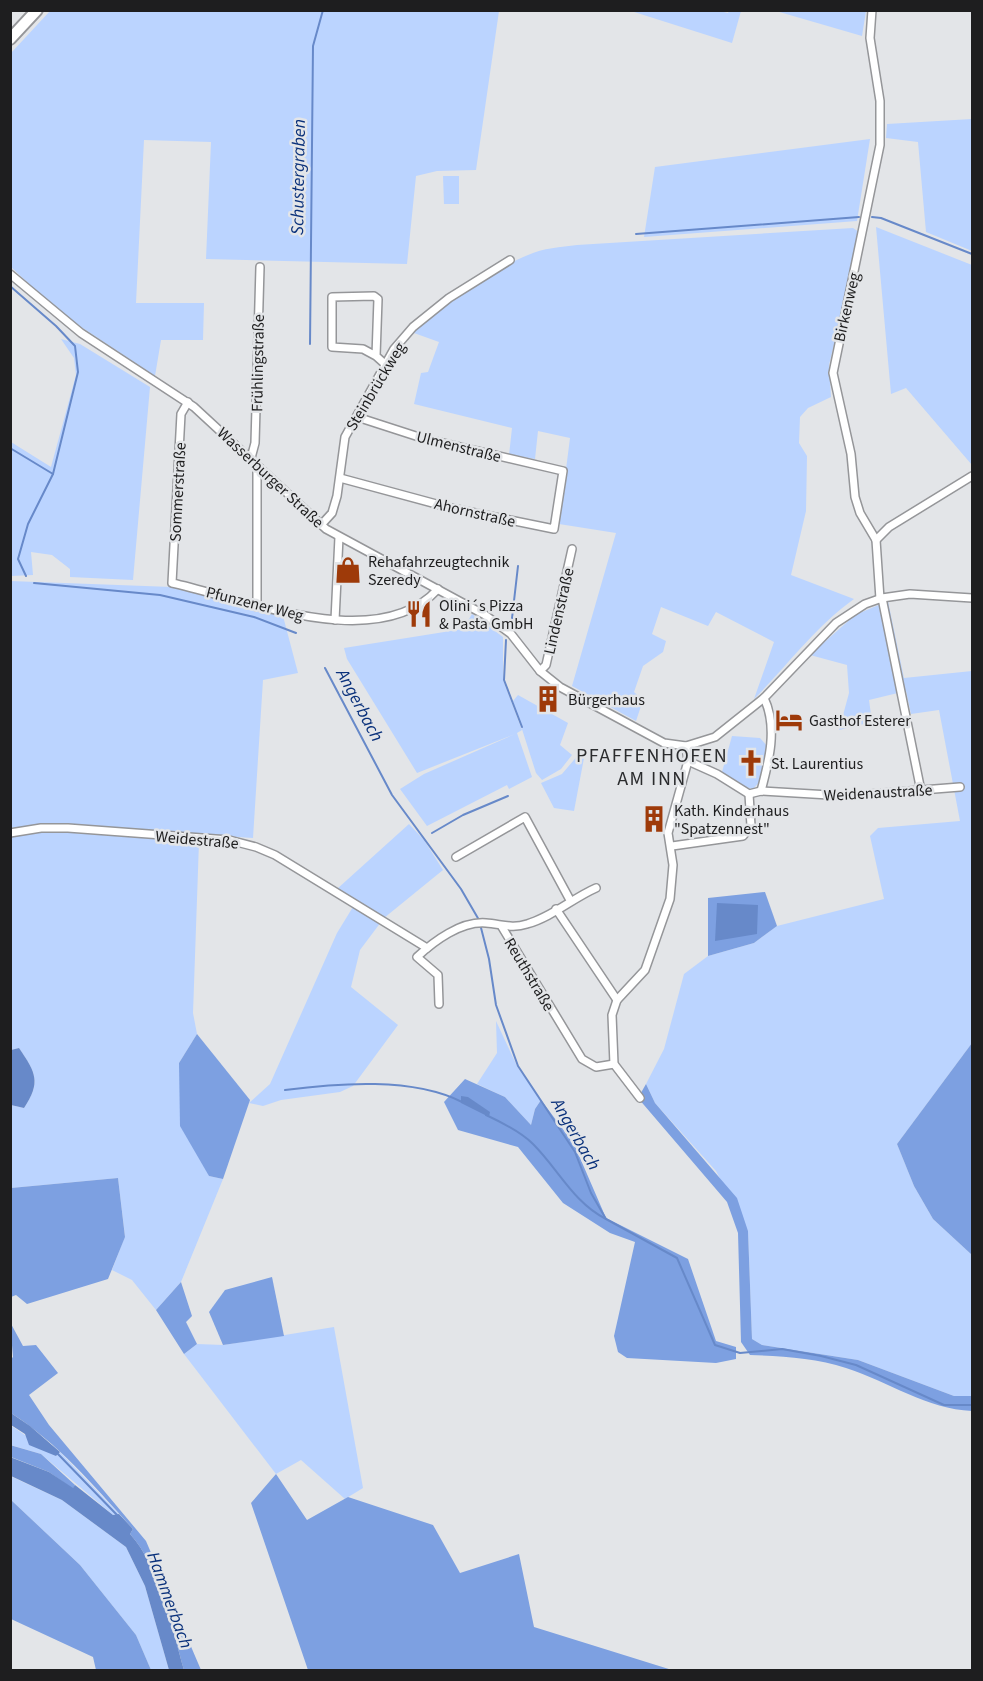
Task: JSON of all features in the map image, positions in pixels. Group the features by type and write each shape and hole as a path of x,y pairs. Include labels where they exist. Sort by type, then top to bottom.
{"main road":[{"path":"10,39 37,10"}],"street":[{"name":"Birkenweg","path":"872,10 870,38 880,101 880,145 833,373 851,454 855,497 860,513 876,540 881,598 904,693 921,790"},
{"name":"Steinbrückweg","path":"321,525 332,513 340,478 345,437 394,349 419,321 449,298 510,260"},
{"name":"Frühlingstraße","path":"251,458 255,443 260,267"},
{"name":"Wasserburger Straße","path":"10,274 81,333 188,402 321,525 339,537 485,615 511,634 540,670 560,687 649,736 686,747"},
{"path":"376,356 378,299 374,296 332,297 332,347 363,349 386,365"},
{"name":"Sommerstraße","path":"172,584 181,414 188,402"},
{"name":"Ulmenstraße","path":"357,417 422,438 563,471"},
{"path":"257,607 257,472 259,467"},
{"name":"Ahornstraße","path":"340,478 451,507 554,529 563,471"},
{"path":"876,540 889,527 972,476"},
{"path":"335,620 339,537"},
{"name":"Lindenstraße","path":"540,670 546,664 572,549"},
{"name":"Pfunzener Weg","path":"172,584 257,607 335,620 397,617 424,603 438,589"},
{"path":"640,1098 614,1064 612,1015 617,1000 645,970 673,884 672,846 668,833 688,761 686,747 715,737 764,698 836,623 865,604 881,598 909,594 972,598"},
{"path":"761,791 771,736 770,715 764,698"},
{"path":"672,846 743,836 751,826 749,794 717,774 688,761"},
{"name":"Weidenaustraße","path":"749,794 761,791 846,796 960,787"},
{"path":"456,857 525,816 570,900"},
{"name":"Weidestraße","path":"10,833 41,828 68,828 241,842 275,855 427,948"},
{"path":"502,927 525,925 596,888"},
{"path":"556,909 617,1000"},
{"name":"Reuthstraße","path":"427,948 447,933 475,924 485,923 502,927 582,1059 596,1066 614,1064"},
{"path":"427,948 417,957 438,975 439,1004"}],"shaded area":[{"path":"50,11 499,11 476,170 437,171 416,176 407,264 206,259 211,142 144,140 136,303 204,303 203,340 161,340 155,376 60,313 11,267 11,53"},
{"path":"631,11 720,11 728,13 729,11 741,11 732,43"},
{"path":"776,11 866,11 862,36"},
{"path":"972,119 972,251 926,232 918,142 886,138 887,124"},
{"path":"870,139 857,221 644,237 655,167"},
{"path":"443,176 459,176 459,204 444,204"},
{"path":"876,227 972,265 972,465 906,388 891,394"},
{"path":"853,228 859,232 859,240 829,365 831,397 808,408 800,417 799,443 807,456 806,511 791,575 854,599 814,634 754,699 774,642 716,612 708,626 661,607 652,634 666,641 663,652 643,666 634,692 643,700 636,721 572,686 616,533 559,524 570,438 538,431 535,459 509,455 512,428 414,404 421,373 428,372 439,342 414,333 437,310 466,288 514,261 546,249 577,245"},
{"path":"61,339 80,344 150,387 133,580 70,577 70,569 52,555 31,552 33,575 11,576 11,442 51,467 76,375 74,358"},
{"path":"10,581 172,587 283,616 298,673 263,680 253,838 56,825 11,829"},
{"path":"888,601 904,678 972,671 972,1043 897,1144 914,1186 933,1219 972,1255 972,1396 954,1396 858,1360 762,1345 752,1339 748,1231 716,1171 655,1103 646,1084 664,1049 684,974 708,956 754,943 777,926 884,899 870,836 878,828 960,821 939,710 911,714 906,691 869,700 872,722 839,730 849,693 847,665 810,655 855,615"},
{"path":"472,614 503,637 503,680 522,730 517,733 532,777 509,789 507,785 427,826 400,789 424,774 515,734 417,773 347,659 344,648 463,629"},
{"path":"518,695 568,723 560,745 572,755 561,769 542,780 536,773 513,701"},
{"path":"732,736 760,738 768,747 762,779 753,789 745,787 722,772"},
{"path":"579,754 584,758 574,811 554,808 541,783 562,774"},
{"path":"409,824 424,840 443,870 384,918 360,950 351,987 398,1025 353,1086 340,1092 281,1100 263,1106 249,1103 270,1084 337,933 356,902 337,889"},
{"path":"47,831 199,842 193,1013 197,1034 179,1063 209,1176 223,1179 181,1282 156,1310 132,1280 112,1270 125,1236 118,1178 11,1188 11,1105 24,1108 33,1091 34,1078 33,1071 19,1048 11,1050 11,836"},
{"path":"765,892 777,926 754,943 708,956 708,898"},
{"path":"717,903 758,905 757,934 715,941"},
{"path":"496,1021 518,1068 541,1100 535,1109 531,1125 505,1097 477,1084 497,1053"},
{"path":"197,1034 250,1100 223,1179 209,1176 180,1126 179,1063"},
{"path":"972,1043 972,1255 933,1219 914,1186 897,1144"},
{"path":"19,1048 33,1071 34,1078 33,1091 24,1108 11,1105 11,1050"},
{"path":"465,1079 505,1097 531,1125 535,1109 541,1100 574,1144 606,1218 688,1259 716,1341 736,1347 736,1359 716,1363 627,1358 618,1352 614,1336 635,1242 610,1233 563,1203 518,1147 458,1130 444,1102"},
{"path":"646,1084 655,1103 737,1198 748,1231 752,1339 762,1345 858,1360 954,1396 972,1396 972,1411 955,1409 924,1400 835,1365 799,1358 750,1355 741,1342 738,1233 727,1202 638,1098"},
{"path":"461,1096 468,1097 490,1112 489,1117 461,1103"},
{"path":"118,1178 125,1237 108,1279 27,1304 16,1295 11,1297 11,1188"},
{"path":"272,1277 284,1336 223,1345 209,1312 225,1290"},
{"path":"181,1282 192,1316 186,1322 197,1344 184,1354 156,1310"},
{"path":"10,1322 23,1346 36,1345 58,1373 29,1395 49,1425 146,1541 201,1670 184,1670 164,1599 149,1563 130,1534 133,1529 61,1452 11,1413 10,1360 13,1357"},
{"path":"334,1327 363,1488 345,1499 301,1460 276,1474 184,1354 197,1344 223,1345"},
{"path":"11,1413 60,1452 56,1456 29,1445 25,1434 11,1425"},
{"path":"10,1425 56,1456 60,1452 119,1514 113,1515 41,1454 11,1445"},
{"path":"10,1445 41,1454 75,1485 73,1489 49,1472 11,1457"},
{"path":"10,1457 49,1472 73,1488 75,1485 113,1515 119,1514 133,1529 130,1534 149,1563 164,1599 184,1670 169,1670 145,1586 126,1547 62,1500 11,1476"},
{"path":"276,1474 307,1520 348,1497 433,1525 460,1573 519,1554 534,1627 672,1670 308,1670 251,1503"},
{"path":"10,1476 62,1500 126,1547 145,1586 169,1670 151,1670 136,1635 80,1565 11,1500"},
{"path":"11,1500 80,1565 136,1635 151,1670 96,1670 93,1657 11,1619"}],"waterway":[{"name":"Schustergraben","path":"310,344 313,46 323,10"},
{"path":"636,234 859,217"},
{"path":"872,217 881,218 972,254"},
{"name":"Angerbach","path":"10,286 56,326 75,346 78,372 53,474 28,524 18,559 26,576"},
{"path":"10,448 53,474"},
{"path":"511,627 518,566"},
{"name":"Angerbach","path":"34,583 160,595 254,617 296,633"},
{"path":"506,640 504,680 522,727"},
{"name":"Angerbach","path":"325,668 392,795 461,889 479,920 489,959 496,1005 518,1066 575,1152 591,1193 606,1219 677,1258 715,1345 740,1353 782,1349 821,1356 856,1365 944,1405 972,1405"},
{"path":"432,833 463,815 508,796"},
{"path":"285,1090 328,1085 398,1085 442,1094 462,1102"},
{"path":"486,1115 528,1140 575,1195 594,1212 606,1219"},
{"path":"57,1453 118,1516"}],"place":[{"name":"Rehafahrzeugtechnik Szeredy","path":"348,570"},
{"name":"Olini´s Pizza & Pasta GmbH","path":"419,614"},
{"name":"Bürgerhaus","path":"548,699"},
{"name":"Gasthof Esterer","path":"789,720"},
{"name":"St. Laurentius","path":"751,763"},
{"name":"Kath. Kinderhaus \"Spatzennest\"","path":"654,819"}],"district":[{"name":"PFAFFENHOFEN AM INN","path":"652,766"}],"water label":[{"name":"Hammerbach","path":"170,1600"}]}
